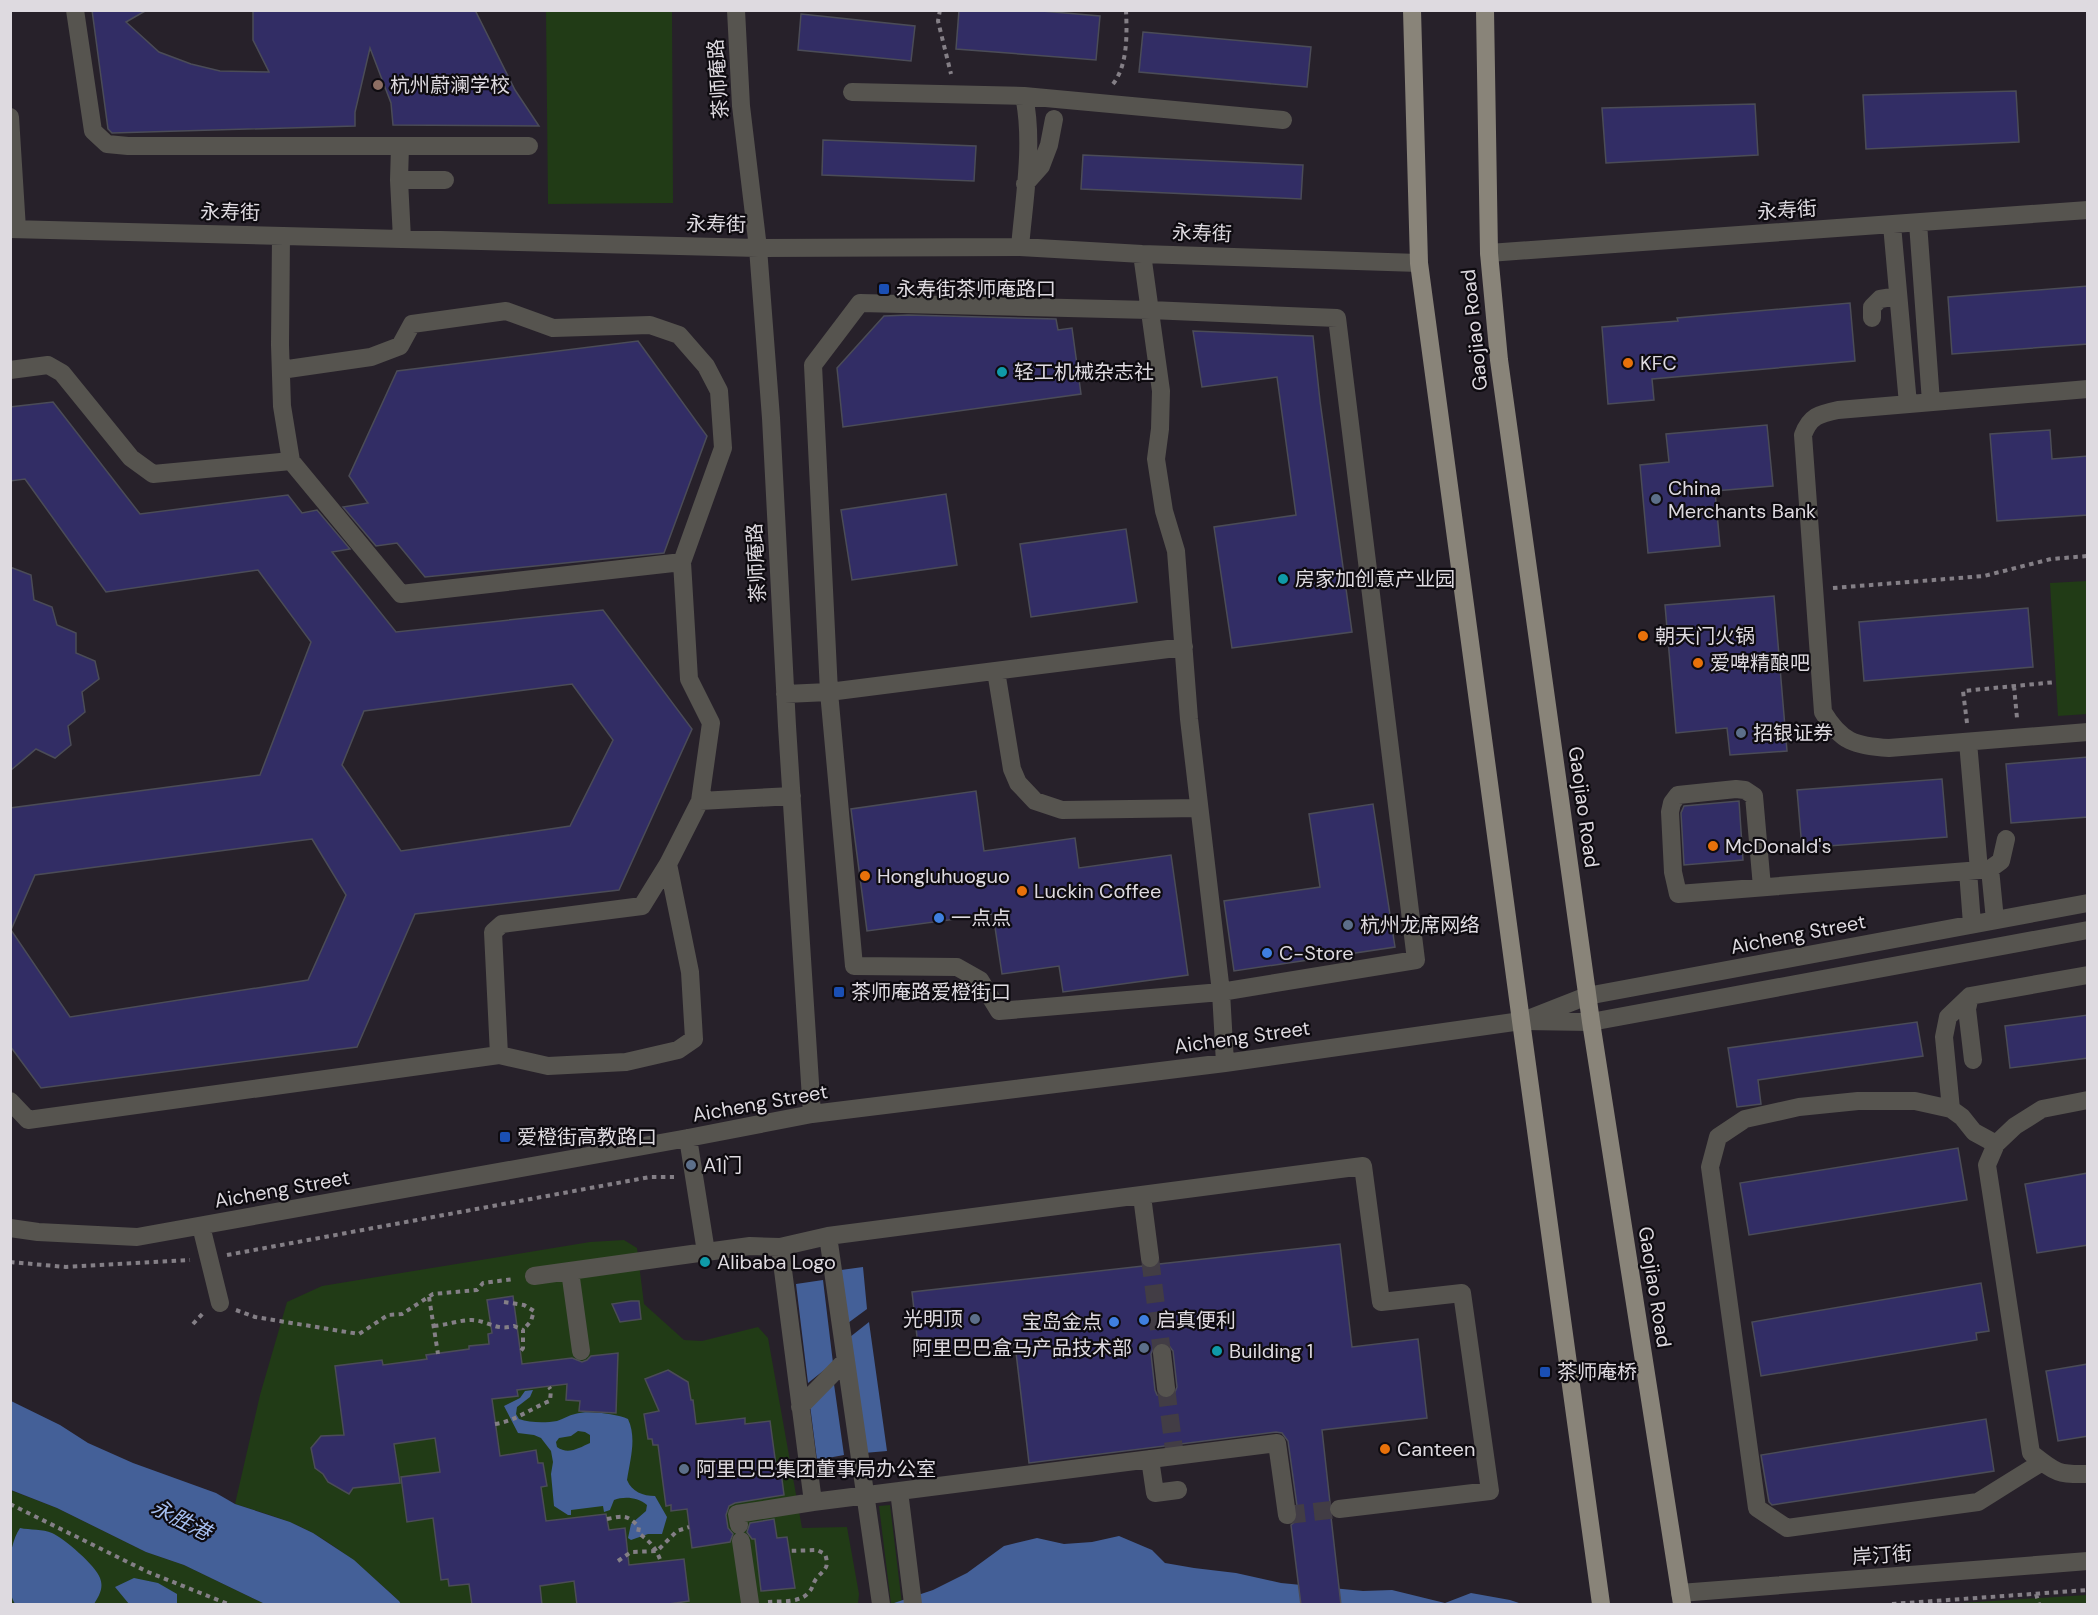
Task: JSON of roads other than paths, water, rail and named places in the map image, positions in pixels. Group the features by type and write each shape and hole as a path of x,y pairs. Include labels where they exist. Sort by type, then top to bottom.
{"main road":[{"path":"1412,10 1419,263 1601,1603"},
{"name":"Gaojiao Road","path":"1485,10 1489,253 1498,360 1587,996 1681,1599"}],"street":[{"path":"75,10 93,131 107,144 128,146 529,146"},
{"name":"茶师庵路","path":"736,10 741,106 758,248 771,418 785,694 812,1114"},
{"path":"852,92 1024,96 1283,120"},
{"path":"1020,247 1027,110 1024,96"},
{"path":"10,117 14,229"},
{"path":"1025,183 1041,166 1049,145 1054,119"},
{"path":"400,146 402,239"},
{"path":"399,180 445,180"},
{"name":"永寿街","path":"1489,253 2088,210"},
{"path":"1918,223 1930,402"},
{"path":"1892,225 1908,404"},
{"name":"永寿街","path":"14,229 758,248 1020,247 1142,254 1419,263"},
{"path":"281,236 282,406 291,461 401,594 682,562"},
{"path":"1142,254 1161,391 1156,459 1164,511 1176,551 1189,719 1221,992 1225,1063"},
{"path":"1872,318 1872,307 1880,299 1898,297"},
{"path":"860,303 1150,310 1337,318 1416,960 1221,992 999,1011 980,980 957,967 854,966 829,692 813,365 860,303"},
{"path":"281,370 371,357 400,346 412,324 506,311 553,328 650,325 679,335 706,366 719,391 723,448 682,562 689,680 711,723 700,801 668,864 642,906 502,924 493,932 499,1055"},
{"path":"10,370 48,365 62,373 131,458 153,474 291,461"},
{"path":"2088,390 1838,410 1815,417 1808,423 1803,435 1823,712 1832,727 1845,739 1861,746 1889,748 2088,732"},
{"path":"785,694 829,692 1184,647"},
{"path":"996,671 1012,769 1018,783 1035,801 1062,810 1199,808"},
{"path":"1968,742 1979,870 1972,924"},
{"path":"1762,887 1754,796 1745,790 1736,789 1678,795 1672,803 1670,812 1673,872 1678,894 1979,870 2001,861 2006,839"},
{"path":"700,801 792,796"},
{"path":"10,1101 28,1120 499,1055 548,1066 626,1062 678,1050 694,1039 690,972 668,864"},
{"path":"1979,870 1995,920"},
{"name":"Aicheng Street","path":"1521,1022 1587,996 2088,903"},
{"name":"Aicheng Street","path":"10,1228 38,1232 137,1237 812,1114 1225,1063 1521,1022 1591,1022 2088,930"},
{"path":"1951,1109 1944,1037 1948,1017 1970,996 2088,975"},
{"path":"1970,996 1967,1010 1973,1060"},
{"path":"2088,1100 2042,1109 2015,1126 1996,1144 1987,1165 2031,1454 2052,1470 2064,1475 2088,1474"},
{"path":"1996,1144 1974,1132 1962,1117 1951,1109 1915,1101 1858,1101 1799,1107 1745,1119 1718,1137 1710,1167 1757,1508 1787,1528 1978,1502 2042,1462"},
{"path":"688,1138 706,1252"},
{"path":"534,1276 750,1246 780,1247 828,1236 1363,1166 1381,1302 1462,1293 1490,1491 1339,1509"},
{"path":"1142,1196 1149,1258"},
{"path":"201,1226 210,1258 212,1307"},
{"path":"828,1236 881,1605"},
{"path":"780,1247 813,1502"},
{"path":"570,1271 581,1351"},
{"path":"1162,1353 1166,1388"},
{"path":"800,1407 846,1360"},
{"path":"750,1603 737,1514 813,1502 1150,1459 1174,1452 1277,1443 1287,1515"},
{"path":"1150,1459 1155,1494 1178,1490"},
{"path":"899,1491 913,1605"},
{"name":"岸汀街","path":"1681,1599 2088,1561"}],"water":[{"path":"863,1267 867,1309 848,1323 841,1270"},
{"path":"823,1280 833,1363 808,1383 796,1284"},
{"path":"869,1322 887,1451 864,1453 850,1337"},
{"path":"833,1377 844,1455 817,1460 810,1405"},
{"path":"533,1390 530,1397 517,1407 516,1414 519,1419 553,1422 587,1412 628,1419 632,1441 627,1480 638,1492 655,1496 667,1517 662,1534 648,1534 631,1540 628,1538 631,1524 646,1511 647,1505 635,1499 614,1500 610,1510 604,1512 603,1506 571,1510 571,1515 554,1506 551,1451 541,1438 518,1433 504,1406 520,1398 525,1391","holes":["578,1431 590,1435 590,1443 569,1451 557,1447 556,1442 559,1438 571,1436"]},
{"name":"永胜港","path":"11,1401 60,1425 88,1443 133,1463 216,1493 235,1504 290,1522 313,1533 354,1560 401,1604 265,1604 184,1565 146,1552 57,1508 11,1490"},
{"path":"20,1528 52,1533 64,1540 86,1560 101,1582 100,1592 94,1604 15,1604 10,1587 9,1566 13,1545"},
{"path":"1119,1536 1152,1550 1165,1563 1236,1573 1281,1583 1363,1591 1392,1590 1445,1603 1471,1593 1522,1604 891,1604 933,1590 967,1573 1004,1546 1037,1538 1064,1544 1092,1542"},
{"path":"134,1578 158,1583 177,1594 177,1604 129,1604 115,1587"}],"tunnel":[{"path":"1150,1258 1162,1353"},
{"path":"1166,1388 1174,1449"},
{"path":"1287,1515 1339,1509"}],"place":[{"name":"杭州蔚澜学校","path":"378,85"},
{"name":"永寿街茶师庵路口","path":"884,289"},
{"name":"KFC","path":"1628,363"},
{"name":"轻工机械杂志社","path":"1002,372"},
{"name":"China Merchants Bank","path":"1656,499"},
{"name":"房家加创意产业园","path":"1283,579"},
{"name":"朝天门火锅","path":"1643,636"},
{"name":"爱啤精酿吧","path":"1698,663"},
{"name":"招银证券","path":"1741,733"},
{"name":"McDonald's","path":"1713,846"},
{"name":"Hongluhuoguo","path":"865,876"},
{"name":"Luckin Coffee","path":"1022,891"},
{"name":"一点点","path":"939,918"},
{"name":"杭州龙席网络","path":"1348,925"},
{"name":"C-Store","path":"1267,953"},
{"name":"茶师庵路爱橙街口","path":"839,992"},
{"name":"爱橙街高教路口","path":"505,1137"},
{"name":"A1门","path":"691,1165"},
{"name":"Alibaba Logo","path":"705,1262"},
{"name":"光明顶","path":"975,1319"},
{"name":"启真便利","path":"1144,1320"},
{"name":"宝岛金点","path":"1114,1322"},
{"name":"阿里巴巴盒马产品技术部","path":"1144,1348"},
{"name":"Building 1","path":"1217,1351"},
{"name":"茶师庵桥","path":"1545,1372"},
{"name":"Canteen","path":"1385,1449"},
{"name":"阿里巴巴集团董事局办公室","path":"684,1469"}]}
